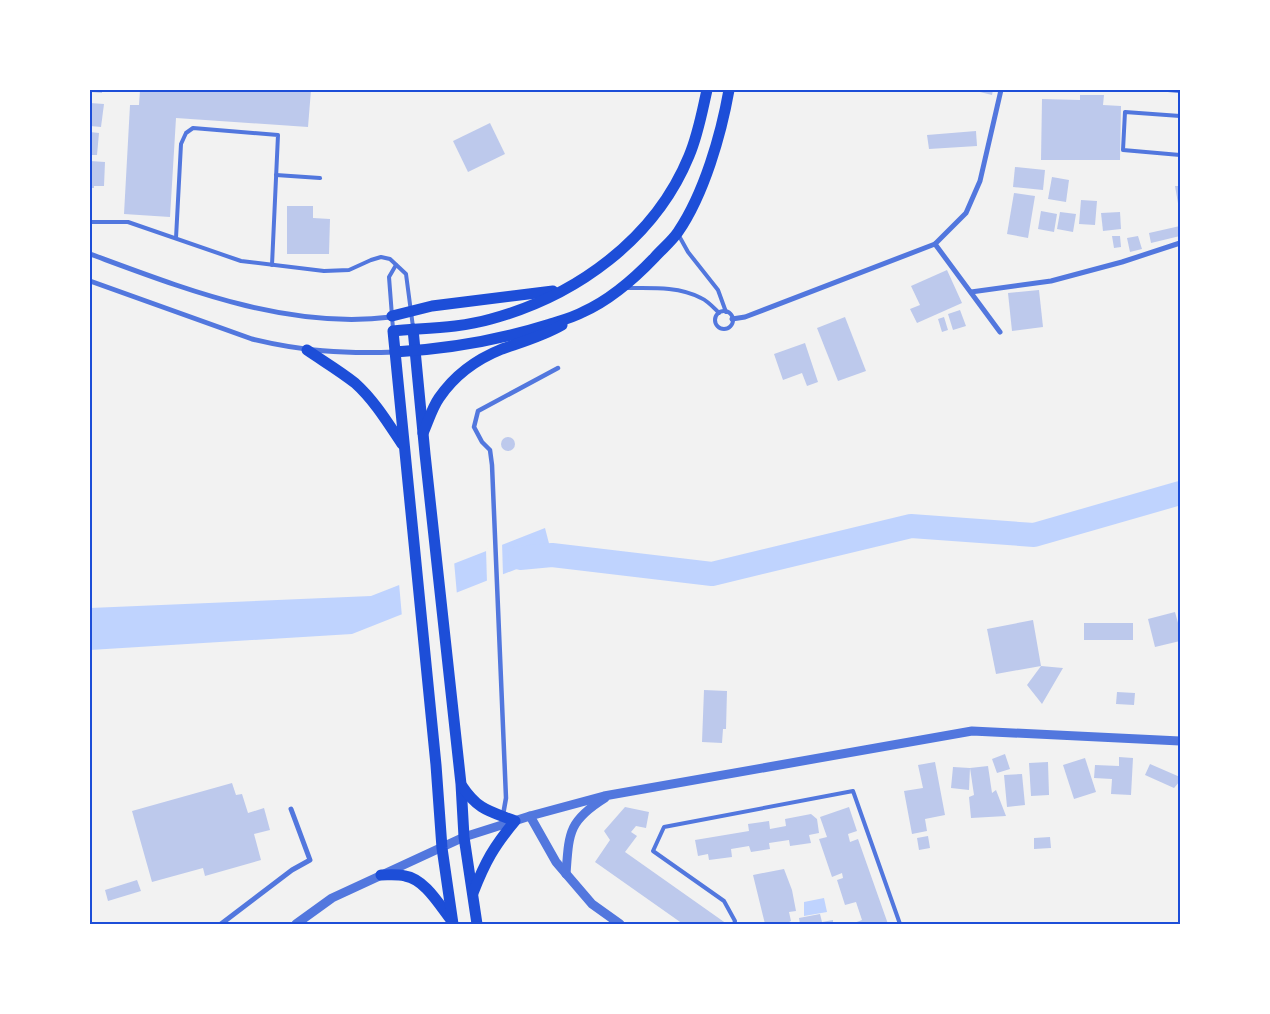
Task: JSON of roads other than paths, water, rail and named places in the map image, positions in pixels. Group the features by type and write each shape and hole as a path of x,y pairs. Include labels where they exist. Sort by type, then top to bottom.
{"main road":[{"path":"453,923 442,848 436,765 393,331 490,319 538,302 567,289 616,255 640,233 665,202 692,149 707,90"},
{"path":"423,435 438,400 451,383 468,368 499,350 552,331 622,288 678,232 696,198 713,158 729,90"},
{"path":"726,105 740,90"},
{"path":"392,316 432,306 567,289"},
{"path":"395,352 467,345 493,340 584,312"},
{"path":"413,330 459,763 464,837 477,924"},
{"path":"307,350 341,373 365,394 374,404 404,452"},
{"path":"461,784 471,799 487,811 515,821 498,842 486,862 473,894"},
{"path":"381,875 405,876 423,885 453,923"}],"street":[{"path":"732,319 745,317 935,244 966,213 980,181 1001,90"},
{"path":"971,292 1051,281 1122,262 1180,243"},
{"path":"935,244 1000,332"},
{"path":"90,254 201,293 251,307 329,318 373,319 392,316"},
{"path":"90,281 252,339 307,350 353,353 395,352"},
{"path":"503,817 506,798 492,465 490,450 482,442 474,426 478,411 558,368"},
{"path":"296,924 332,898 464,837 530,816 612,794 972,731 1180,741"},
{"path":"566,874 568,841 575,823 588,808 612,794"},
{"path":"221,924 292,870 310,860 291,809"},
{"path":"530,816 556,862 592,904 620,924"}],"lane":[{"path":"1168,90 1180,91"},
{"path":"1180,116 1125,112 1123,150 1180,156"},
{"path":"176,238 181,144 186,133 193,128 278,135 272,265"},
{"path":"276,175 320,178"},
{"path":"90,222 128,222 241,260 324,272 349,270 381,257 390,259 406,274 413,330"},
{"path":"678,232 688,252 718,290 726,312 731,316 731,325 722,329 716,325 715,318 719,313 726,312"},
{"path":"393,331 389,277 396,265"},
{"path":"622,288 674,290 698,296 719,313"},
{"path":"734,924 735,921 724,901 653,851 664,827 853,791 900,924"}],"water":[{"path":"545,528 552,555 352,634 90,650 90,608 371,596"},
{"path":"824,898 827,912 804,916 804,902"}],"waterway":[{"path":"520,558 552,555 712,574 911,526 1034,535 1180,493"}]}
